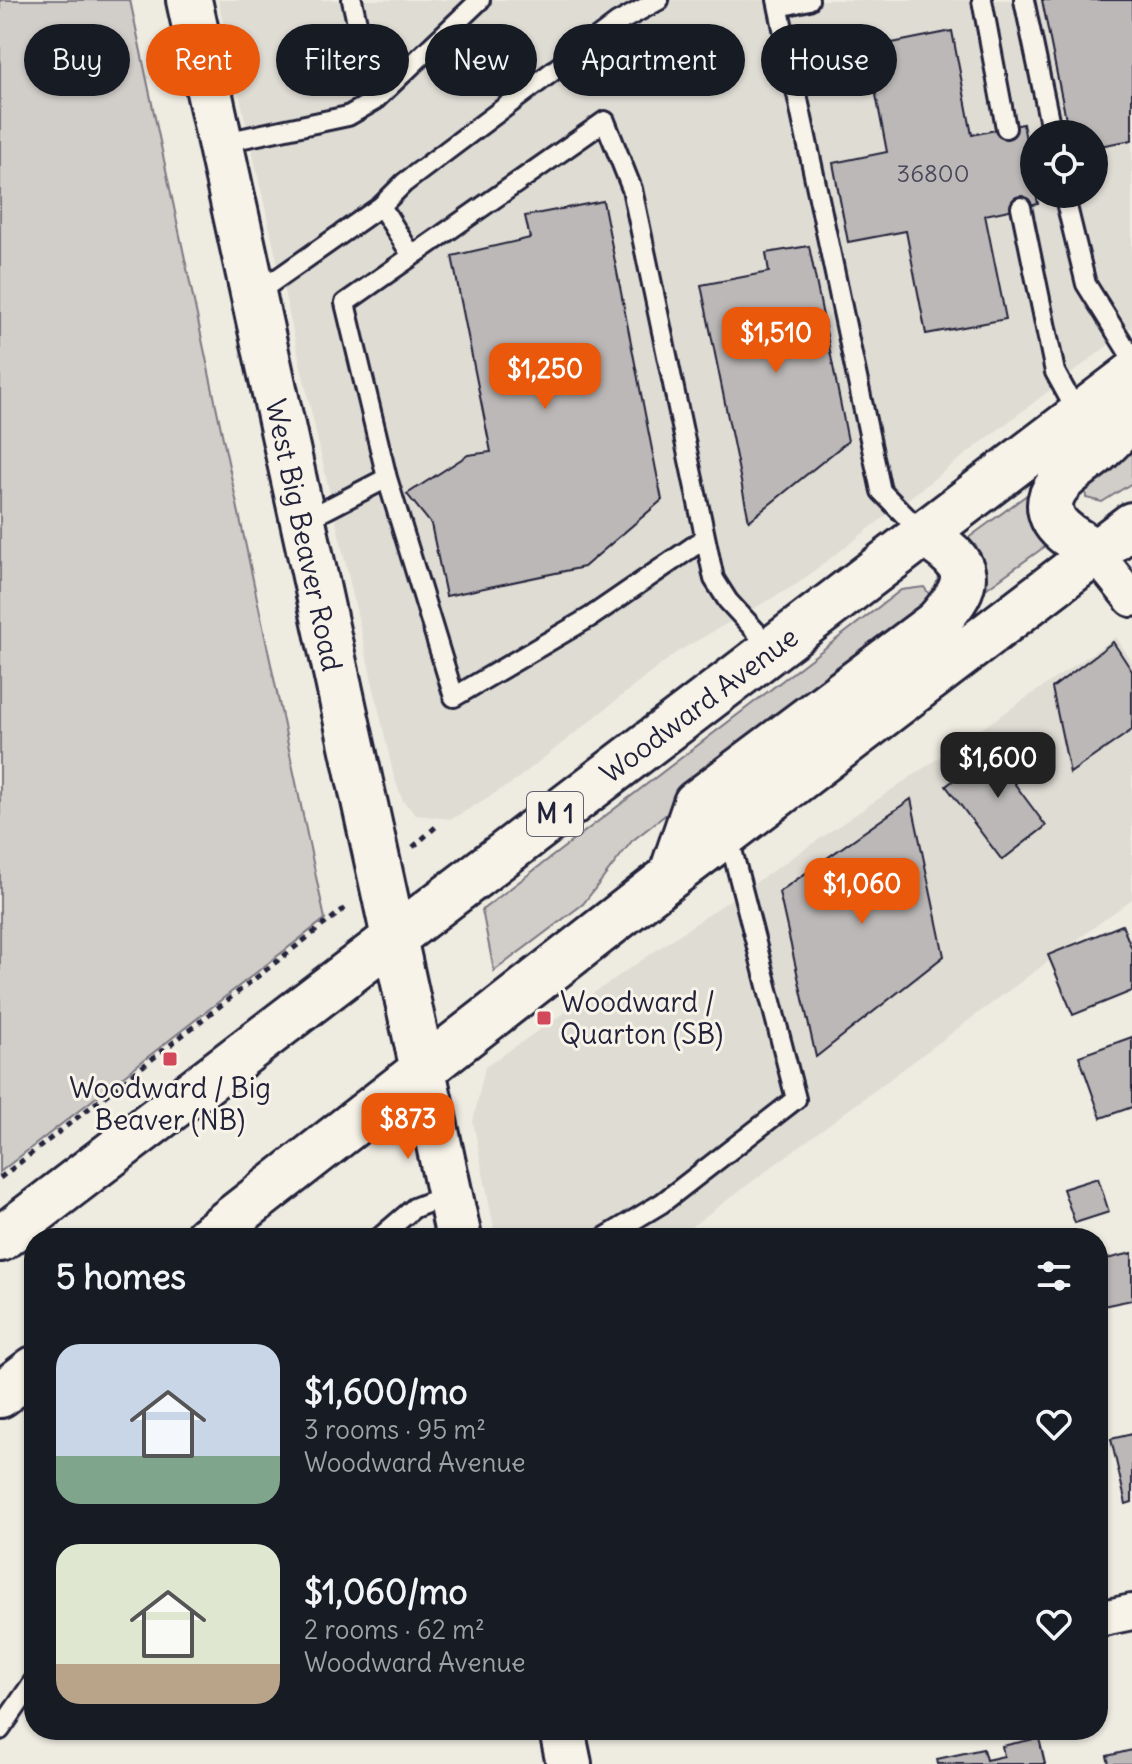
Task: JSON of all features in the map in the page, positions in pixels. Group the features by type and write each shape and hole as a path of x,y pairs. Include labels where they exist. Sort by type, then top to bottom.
{"main road":[{"name":"West Big Beaver Road","path":"189,0 457,1228"},
{"name":"Woodward Avenue","path":"0,1239 1132,375"},
{"path":"1095,553 1063,531 1053,517 1053,496 1060,480 1096,453 1132,415"},
{"path":"721,811 1132,525"},
{"path":"721,811 937,622 960,596 962,570 953,556 924,535"},
{"path":"220,1228 671,876 696,803 721,811"},
{"path":"0,1395 24,1377"}],"street":[{"path":"1095,553 1132,599"},
{"path":"1108,1617 1132,1612"}],"lane":[{"path":"352,0 374,101"},
{"path":"220,143 348,116 374,101 480,0"},
{"path":"253,296 381,206 404,183 617,23 659,0"},
{"path":"809,0 778,4 881,491 924,535"},
{"path":"982,0 1006,128"},
{"path":"1024,0 1049,120"},
{"path":"704,539 592,616 454,697 387,478 345,303 605,121 632,189 714,579 728,601 773,650"},
{"path":"381,206 412,256"},
{"path":"1021,208 1055,372 1079,416"},
{"path":"1067,208 1086,284 1132,358"},
{"path":"301,522 387,478"},
{"path":"621,1228 662,1203 796,1099 721,811"},
{"path":"391,1228 414,1208 450,1194"},
{"path":"0,1730 24,1695"}],"path":[{"path":"0,1178 331,922"}],"shaded area":[{"path":"0,0 130,0 146,75 146,96 150,96 325,919 0,1172"},
{"path":"218,0 1132,0 1132,327 797,584 677,652 512,783 452,819 416,815 403,801 394,777 240,96 260,96 260,24 223,24"},
{"path":"1132,439 1132,483 1102,502 1086,498 1085,481"},
{"path":"1028,494 1033,522 1054,540 980,593 960,544"},
{"path":"924,587 931,597 917,619 632,841 583,904 494,971 482,910 901,590"},
{"path":"1116,637 1132,662 1132,899 689,1228 494,1228 473,1122 485,1067"}],"building":[{"path":"1042,0 1132,0 1132,140 1108,144 1108,120 1066,120"},
{"path":"952,31 972,135 1020,125 1020,208 985,215 1006,319 926,334 906,231 848,242 833,163 887,152 876,96 897,96 897,42"},
{"path":"603,201 662,500 584,567 446,596 431,524 407,494 468,455 491,452 452,256 530,238 525,216"},
{"path":"809,246 848,441 749,521 701,285 769,272 766,253"},
{"path":"1113,642 1132,671 1132,730 1070,773 1052,688"},
{"path":"1007,740 1030,771 1014,783 1046,826 1002,860 946,786"},
{"path":"911,799 944,956 816,1057 779,892"},
{"path":"1122,925 1132,949 1132,991 1073,1015 1048,955"},
{"path":"1132,1037 1132,1107 1101,1118 1079,1056"},
{"path":"1098,1178 1109,1212 1075,1223 1063,1189"},
{"path":"1132,1253 1132,1300 1108,1305 1108,1259"},
{"path":"1132,1434 1132,1502 1126,1504 1111,1439"},
{"path":"1039,1740 1045,1764 938,1764 937,1759 983,1749 986,1760 1004,1756 1002,1746"},
{"path":"1132,1750 1132,1764 1109,1764 1107,1756"}],"place":[{"name":"Woodward / Quarton (SB)","path":"544,1018"},
{"name":"Woodward / Big Beaver (NB)","path":"170,1059"}]}
